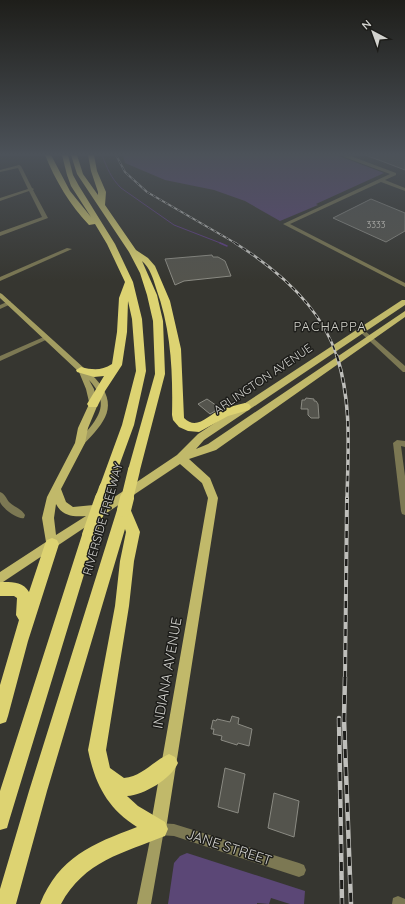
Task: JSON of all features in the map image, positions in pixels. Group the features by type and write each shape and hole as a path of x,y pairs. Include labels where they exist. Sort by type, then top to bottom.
{"highway":[{"path":"72,197 86,218 105,234"},
{"name":"RIVERSIDE FREEWAY","path":"0,821 105,488 128,424 141,371 137,319 129,282 105,234 82,197"},
{"name":"RIVERSIDE FREEWAY","path":"6,904 38,791 124,510 160,374 158,321 152,295 144,273 133,252 95,197"},
{"path":"101,206 102,197"},
{"path":"133,252 148,261 156,274 166,299 178,364 179,420 188,426 199,428 224,413 245,407"},
{"path":"93,404 100,390 117,365 122,332 124,298 129,282"},
{"path":"81,370 100,374 108,372 117,365"},
{"path":"124,510 133,532 127,560 122,606 97,750 101,770 111,792 124,807 158,829"},
{"path":"0,716 20,641 52,544"},
{"path":"0,589 10,588 18,590 26,600 20,641"},
{"path":"101,770 118,786 133,786 152,777 169,763"},
{"path":"50,904 70,873 87,861 115,845 158,829"}],"main road":[{"path":"0,295 89,376 103,394 105,411 101,420 91,433 80,443"},
{"name":"ARLINGTON AVENUE","path":"0,579 181,458 201,437 405,302"},
{"name":"ARLINGTON AVENUE","path":"181,458 212,447 405,313"},
{"path":"52,544 48,509 56,489 80,443 93,404 87,382 81,370"},
{"name":"INDIANA AVENUE","path":"144,904 212,511 213,498 209,486 206,481 181,458"},
{"path":"56,489 58,501 62,507 71,512 84,512 108,507"}],"street":[{"path":"0,234 45,218 36,197"},
{"path":"345,197 286,224 405,285"},
{"path":"0,279 69,249"},
{"path":"0,307 9,303"},
{"path":"362,331 405,370"},
{"path":"0,358 46,338"},
{"path":"401,443 405,511"},
{"path":"0,495 7,505 21,515"},
{"name":"JANE STREET","path":"158,829 174,830 299,870"}],"shaded area":[{"path":"234,197 331,197 316,204 318,205 280,221 245,201"},
{"path":"187,853 305,891 304,904 290,904 271,898 269,904 168,904 174,863 180,856"}],"building":[{"path":"371,199 405,213 405,231 386,242 333,218"},
{"path":"212,255 213,257 218,257 225,261 231,276 184,281 175,285 165,259"},
{"path":"306,398 314,399 314,401 318,404 319,418 311,418 308,415 308,409 301,409 302,400 305,400"},
{"path":"207,399 220,408 210,414 198,404"},
{"path":"232,716 239,718 238,724 252,729 249,746 238,743 237,745 221,740 222,736 213,734 214,729 211,729 213,720 216,721 217,719 230,722"},
{"path":"225,768 245,774 238,813 218,807"},
{"path":"274,793 299,801 294,837 268,828"}],"waterway":[{"path":"134,197 174,225 223,244"},
{"path":"220,243 227,246"}],"railway":[{"path":"156,197 237,244"},
{"path":"235,243 267,265 296,292 321,322 337,357"},
{"path":"337,356 342,374 347,409 347,499"},
{"path":"345,678 347,498"},
{"path":"345,677 344,719 351,904"},
{"path":"339,718 342,904"}],"district":[{"name":"PACHAPPA","path":"330,326"}]}
